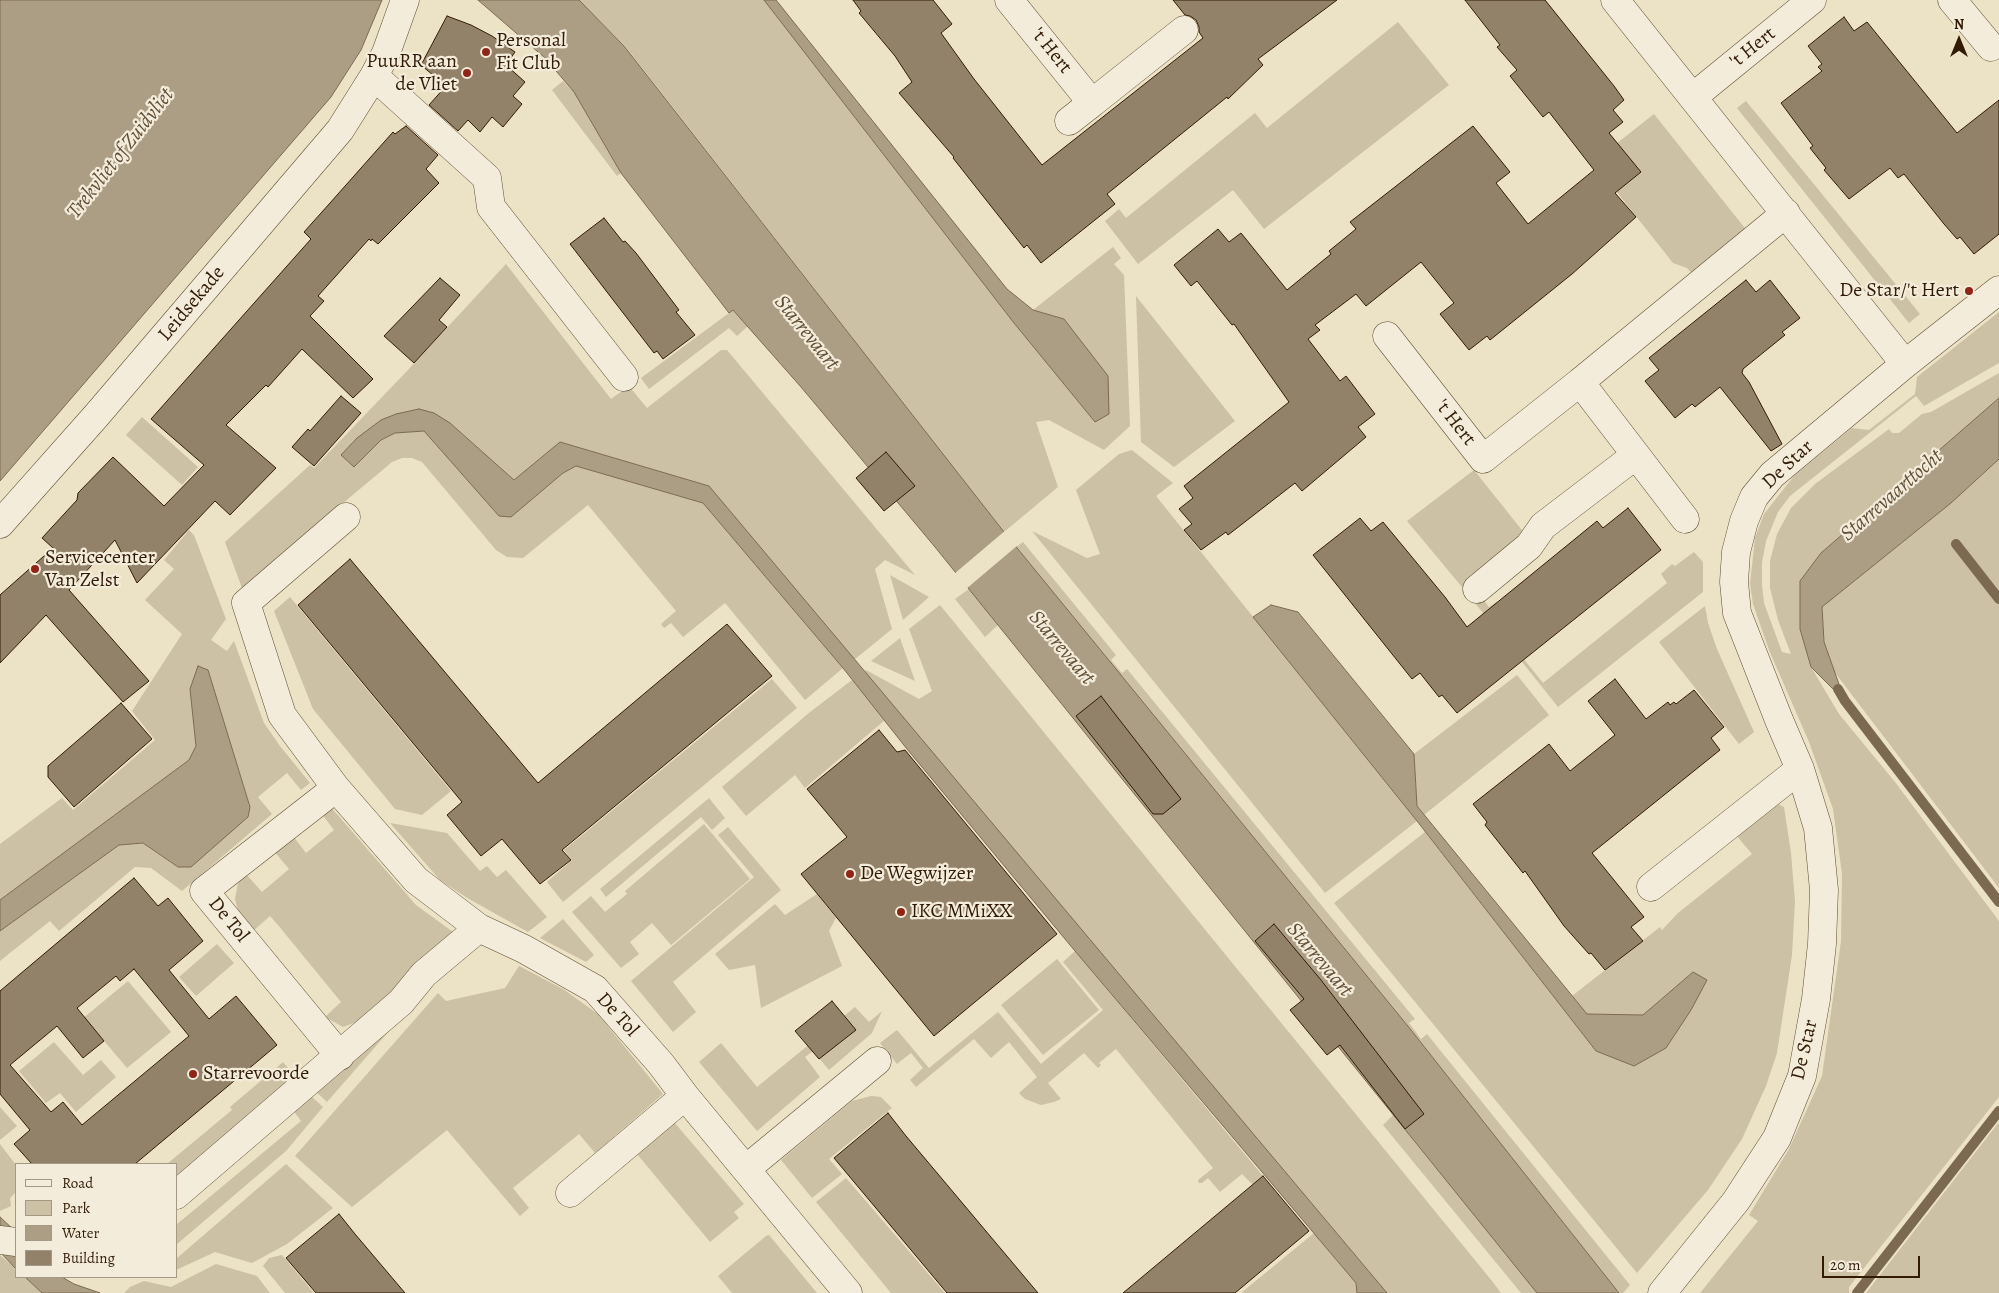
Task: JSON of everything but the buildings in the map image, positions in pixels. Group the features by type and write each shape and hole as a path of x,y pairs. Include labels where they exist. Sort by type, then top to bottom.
{"street":[{"name":"Leidsekade","path":"0,524 96,416 340,130 386,53 404,0"},
{"name":"'t Hert","path":"1009,0 1092,103"},
{"path":"1615,0 1905,364"},
{"name":"'t Hert","path":"1693,97 1812,0"},
{"path":"1952,0 1990,47"},
{"path":"1069,121 1184,30"},
{"path":"374,76 487,178 491,207 624,377"},
{"name":"'t Hert","path":"1387,336 1483,459 1786,214"},
{"name":"De Star","path":"1662,1293 1741,1193 1777,1138 1802,1076 1816,999 1822,944 1824,890 1818,828 1800,769 1737,613 1734,582 1736,552 1744,521 1754,497 1772,475 1905,364 1999,290"},
{"path":"1580,382 1685,519"},
{"path":"1477,589 1529,546 1543,526 1636,455"},
{"name":"De Tol","path":"346,517 246,603 282,715 336,788 416,880 479,928 524,949 595,990 661,1064 685,1096 848,1293"},
{"path":"1651,887 1800,769"},
{"name":"De Tol","path":"336,788 204,891 340,1056"},
{"path":"178,1192 340,1056 401,1002 424,974 479,928"},
{"path":"746,1169 877,1060"},
{"path":"570,1194 685,1096"},
{"path":"0,1240 15,1242"}],"green space":[{"path":"579,0 764,0 1014,323 1095,422 1064,319 1033,310 1113,247 1121,258 1114,264 1124,275 1130,426 1104,450 1049,420 1036,422 1058,487 1004,532 625,46"},
{"path":"1398,22 1449,85 1264,229 1233,190 1138,264 1105,221 1119,209 1126,218 1255,113 1267,128"},
{"path":"563,81 574,92 621,173 617,176 552,90"},
{"path":"1746,101 1920,314 1909,323 1737,108"},
{"path":"1654,114 1748,232 1693,275 1687,268 1673,263 1593,162"},
{"path":"506,264 611,399 629,386 647,408 721,350 727,350 915,575 885,560 875,569 892,629 854,660 709,486 560,442 514,480 450,423 357,438 341,455 354,467 381,440 395,433 424,431 499,516 511,517 563,473 576,466 703,503 843,668 805,700 725,603 683,637 671,623 664,628 661,624 676,611 588,505 523,558 507,557 496,550 422,462 412,458 402,458 392,462 242,588 225,542 310,465 314,468"},
{"path":"1136,296 1235,421 1174,467 1141,442"},
{"path":"733,310 748,326 737,336 729,328 649,389 641,378"},
{"path":"1999,312 1999,363 1924,406 1916,396 1790,496 1778,512 1766,541 1762,563 1762,585 1764,603 1782,652 1791,654 1778,620 1770,588 1770,561 1777,534 1791,508 1815,484 1889,429 1892,433 1899,433 1922,414 1931,412 1999,373 1999,398 1821,553 1800,629 1811,667 1839,714 1895,782 1999,921 1999,1097 1849,1287 1849,1293 1700,1293 1758,1221 1749,1215 1789,1149 1822,1076 1841,941 1842,874 1833,809 1809,742 1769,650 1753,604 1750,584 1755,538 1764,514 1794,476 1852,428 1869,430 1915,394 1917,377"},
{"path":"142,417 198,467 182,485 126,435"},
{"path":"1132,450 1173,483 1156,496 1417,821 1325,893 1032,531 1087,558 1100,554 1076,490 1119,454"},
{"path":"1999,459 1999,888 1833,670 1824,642 1822,607 1951,503"},
{"path":"1474,470 1525,534 1467,578 1474,587 1467,593 1407,521"},
{"path":"189,530 194,535 226,619 211,640 227,651 234,641 264,723 310,783 301,790 287,773 258,797 272,814 182,891 151,868 135,867 59,931 50,921 0,961 0,931 119,845 143,843 177,867 248,817 250,806 208,671 190,689 196,746 189,760 0,900 0,844 62,798 73,810 155,740 132,711 182,634 145,600 174,569 164,560"},
{"path":"1023,542 1116,655 1111,660 1122,673 1127,669 1415,1019 1409,1023 1421,1039 1427,1034 1630,1285 1623,1293 1619,1293 1407,1025 1016,547"},
{"path":"1694,552 1703,562 1703,592 1558,707 1471,598 1478,593 1489,607 1498,601 1491,618 1543,683 1667,583 1661,574 1672,564 1675,566"},
{"path":"890,575 929,597 903,620"},
{"path":"969,589 998,625 985,637 955,599"},
{"path":"290,597 451,791 422,815 395,809 313,709 274,611"},
{"path":"940,605 1501,1293 1387,1293 864,672 866,670 919,699 932,691 909,629"},
{"path":"1705,606 1708,623 1717,649 1754,732 1739,744 1659,642"},
{"path":"900,638 915,681 871,661"},
{"path":"1517,675 1549,715 1424,815 1417,805 1414,754"},
{"path":"772,679 797,708 563,902 547,882 572,860 564,850"},
{"path":"852,680 885,720 805,788 795,775 746,816 722,787 810,712"},
{"path":"709,798 725,818 712,830 701,817 606,897 600,889"},
{"path":"1778,804 1784,807 1791,853 1795,901 1792,955 1777,1053 1766,1086 1742,1139 1708,1190 1637,1273 1334,903 1425,832 1596,1051 1635,1066 1693,972 1643,1015 1587,1014 1572,996 1660,927 1662,930 1678,913 1752,854 1736,835"},
{"path":"329,805 416,905 453,932 365,1019 343,1027 325,1017 341,1002 278,925 270,916 253,931 238,911 235,899 238,883 246,874 262,892 289,869 274,851 293,836 306,853 334,830 321,813"},
{"path":"390,823 447,833 480,871 487,866 497,877 506,870 547,917 528,932 469,899 440,880"},
{"path":"704,824 750,879 671,945 652,923 630,942 639,954 621,968 572,912 591,896 605,912 627,894 625,891"},
{"path":"728,827 781,890 673,982 696,1012 673,1032 631,981 754,877 718,835"},
{"path":"817,894 836,918 829,931 842,966 761,1008 755,965 729,970 715,954 775,904 785,915"},
{"path":"563,919 594,955 586,962 540,938"},
{"path":"217,944 234,963 196,996 179,977"},
{"path":"1075,951 1263,1176 1253,1185 1242,1174 1220,1192 1208,1178 1199,1183 1198,1180 1213,1168 1116,1049 1099,1063 1101,1065 1098,1068 1084,1053 1048,1083 1061,1099 1041,1105 1025,1099 1019,1093 1037,1077 1009,1042 991,1058 974,1039 916,1087 910,1080 923,1068 911,1053 897,1064 880,1043 897,1030 929,1068 998,1012 1041,1064 1103,1010 1063,962"},
{"path":"1057,959 1099,1010 1043,1055 1001,1005"},
{"path":"519,966 563,989 598,1014 663,1094 595,1153 579,1134 513,1188 529,1208 520,1216 447,1130 352,1207 295,1156 438,993 446,1001 505,988"},
{"path":"128,981 171,1032 127,1068 94,1029 73,1046 64,1034"},
{"path":"855,1007 869,1022 882,1011 872,1033 829,1070 813,1051 805,1057 820,1077 757,1131 699,1062 721,1043 757,1087"},
{"path":"404,1014 327,1102 315,1091"},
{"path":"54,1042 83,1075 101,1060 116,1077 76,1112 60,1093 46,1103 19,1071"},
{"path":"283,1062 299,1081 178,1180 178,1163 168,1163 232,1110 230,1107"},
{"path":"310,1095 323,1107 286,1151 178,1243 178,1223 301,1121 293,1110"},
{"path":"871,1096 881,1097 892,1108 829,1159 842,1174 812,1198 781,1160 852,1101"},
{"path":"0,1107 17,1126 0,1140"},
{"path":"1393,1115 1537,1293 1521,1293 1383,1125"},
{"path":"674,1122 744,1204 734,1212 739,1218 710,1242 637,1154"},
{"path":"1999,1122 1999,1293 1866,1293"},
{"path":"0,1144 15,1164 15,1193 10,1198 11,1206 0,1211"},
{"path":"286,1164 333,1208 287,1244 252,1263 215,1252 178,1269 178,1257"},
{"path":"846,1178 945,1293 891,1293 816,1202"},
{"path":"1314,1233 1356,1283 1357,1293 1241,1293"},
{"path":"769,1235 817,1293 732,1293 718,1276"},
{"path":"0,1255 15,1268 15,1278 26,1278 42,1293 0,1293"},
{"path":"282,1255 314,1293 285,1293 263,1266 269,1258"},
{"path":"216,1264 257,1276 270,1293 124,1293 130,1287 144,1281 171,1287"}],"water":[{"name":"Trekvliet of Zuidvliet","path":"0,0 382,0 361,50 331,97 0,481"},
{"name":"Starrevaart","path":"478,0 579,0 624,46 1004,532 1407,1025 1619,1293 1537,1293 935,547 801,387 733,310 729,313 621,173 574,92 545,58"},
{"path":"764,0 776,0 1007,289 1033,310 1064,319 1108,376 1109,414 1095,422 1014,323"},
{"name":"Starrevaarttocht","path":"1999,398 1999,459 1951,503 1822,607 1824,642 1845,701 1811,667 1800,629 1800,581 1821,553"},
{"path":"419,409 434,413 450,423 514,480 560,442 709,486 1387,1293 1357,1293 1356,1283 1075,951 907,749 843,668 703,503 576,466 563,473 511,517 499,516 424,431 395,433 381,440 354,467 341,455 357,438 381,420 396,414"},
{"path":"1271,605 1298,612 1414,754 1417,806 1587,1014 1643,1015 1693,972 1707,980 1691,1010 1666,1048 1634,1066 1596,1051 1417,821 1253,617"},
{"path":"198,666 208,670 250,807 248,817 191,867 178,867 143,843 119,845 0,931 0,900 189,760 196,746 190,689"},
{"path":"0,1217 15,1231 15,1268 0,1252"},
{"path":"26,1278 64,1278 74,1284 100,1293 42,1293"}],"pier":[{"path":"1006,530 1018,545 966,589 954,574"}],"waterway":[{"path":"1956,544 1999,599"},
{"path":"1838,689 1845,701 1999,902"},
{"path":"1857,1293 1999,1111"}],"place":[{"name":"Personal Fit Club","path":"486,52"},
{"name":"PuuRR aan de Vliet","path":"467,73"},
{"name":"De Star/'t Hert","path":"1969,291"},
{"name":"Servicecenter Van Zelst","path":"35,569"},
{"name":"De Wegwijzer","path":"850,874"},
{"name":"IKC MMiXX","path":"901,912"},
{"name":"Starrevoorde","path":"193,1074"}]}
